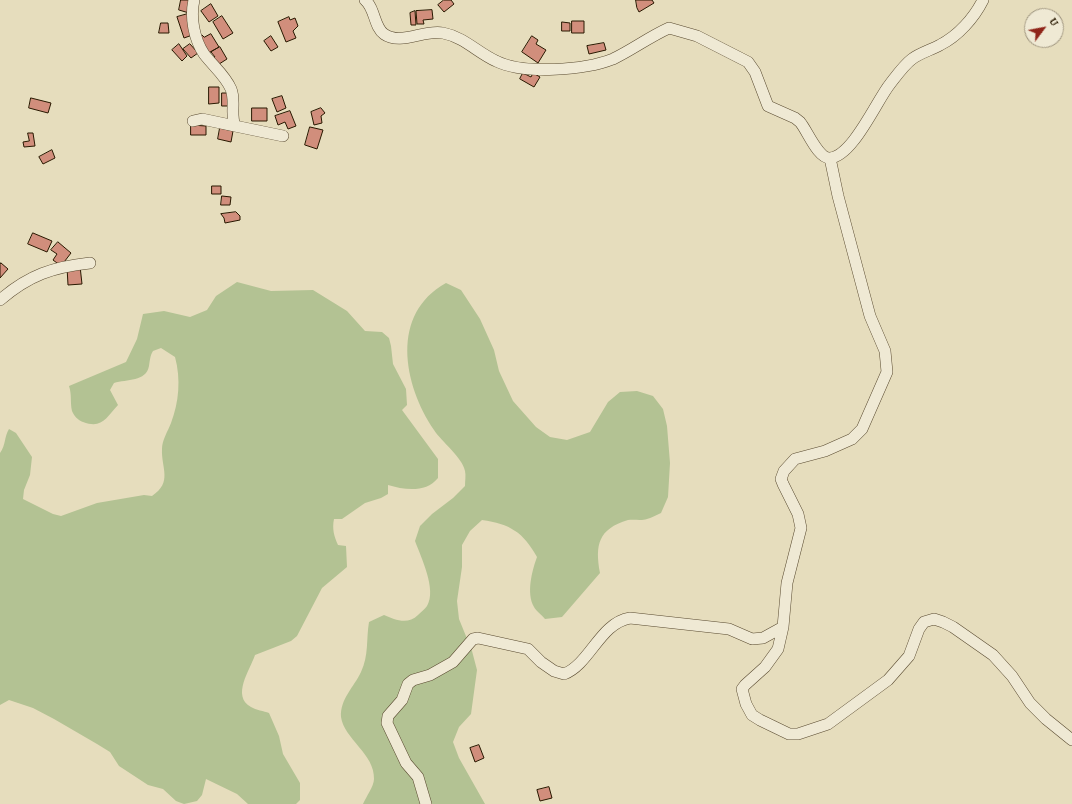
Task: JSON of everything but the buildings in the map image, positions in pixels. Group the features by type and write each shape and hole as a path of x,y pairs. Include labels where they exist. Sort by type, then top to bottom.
{"street":[{"path":"194,0 194,27 196,38 204,54 221,73 231,89 233,97 233,120 235,126"},
{"path":"365,0 370,4 382,33 389,37 397,38 425,32 444,33 458,38 497,62 524,67 558,69 600,63 624,53 669,28 685,31 748,62 755,72 768,106 795,118 800,122 821,154 830,158 837,155 858,134 888,85 906,65 913,58 942,44 959,31 978,10 983,0"},
{"path":"193,121 202,120 283,136"},
{"path":"830,158 870,316 884,351 887,372 862,429 852,439 825,451 795,459 784,471 781,479 798,514 801,528 787,583 784,627 778,649 769,662 751,678 742,689 746,704 752,715 789,734 798,734 828,724 888,680 909,656 919,629 924,622 934,620 943,622 953,627 993,655 1030,703 1046,719 1072,740"},
{"path":"0,300 41,273 63,266 90,264"},
{"path":"426,804 418,777 406,763 387,723 388,716 402,700 408,684 413,680 430,675 453,662 473,639 486,640 528,649 541,662 554,671 564,674 573,670 596,643 622,619 630,618 729,629 752,639 763,638 784,627"}],"green space":[{"path":"237,282 271,291 313,290 347,311 365,331 382,332 389,338 393,364 406,389 407,405 402,410 438,459 438,478 428,486 408,489 388,485 388,494 365,503 342,519 334,519 333,526 335,539 338,545 346,546 347,567 322,588 297,636 291,641 255,655 246,675 242,690 242,696 245,702 253,708 269,713 279,736 283,754 300,783 300,800 296,804 248,804 237,794 206,779 202,795 197,801 184,804 176,801 163,789 148,785 119,766 110,752 54,719 33,708 9,700 0,705 0,453 9,429 16,433 32,457 30,475 24,490 23,499 53,514 61,516 97,503 144,495 152,496 158,491 164,480 162,446 174,415 178,390 178,374 175,357 161,348 153,351 149,366 144,375 135,379 114,383 110,390 118,405 107,418 99,423 89,424 79,420 75,416 72,411 69,386 126,362 137,339 143,314 164,311 190,317 207,310 216,296"},
{"path":"446,283 461,290 480,319 494,350 499,371 513,401 536,427 550,437 567,440 590,432 608,402 620,392 637,391 653,396 663,409 667,426 670,463 668,497 661,513 645,520 628,520 610,528 605,533 601,539 598,554 600,573 562,617 545,619 534,607 530,595 530,589 533,569 537,557 532,548 521,535 508,527 482,520 470,531 462,545 462,567 457,601 459,619 472,651 477,670 471,714 459,727 453,742 459,758 485,804 363,804 374,782 373,770 365,754 343,725 341,711 348,693 364,666 369,622 384,615 401,621 410,620 418,615 427,606 430,599 429,583 424,564 415,541 420,526 465,486 465,473 463,466 456,455 434,430 423,412 409,371 407,351 409,331 416,313 428,296"}]}
